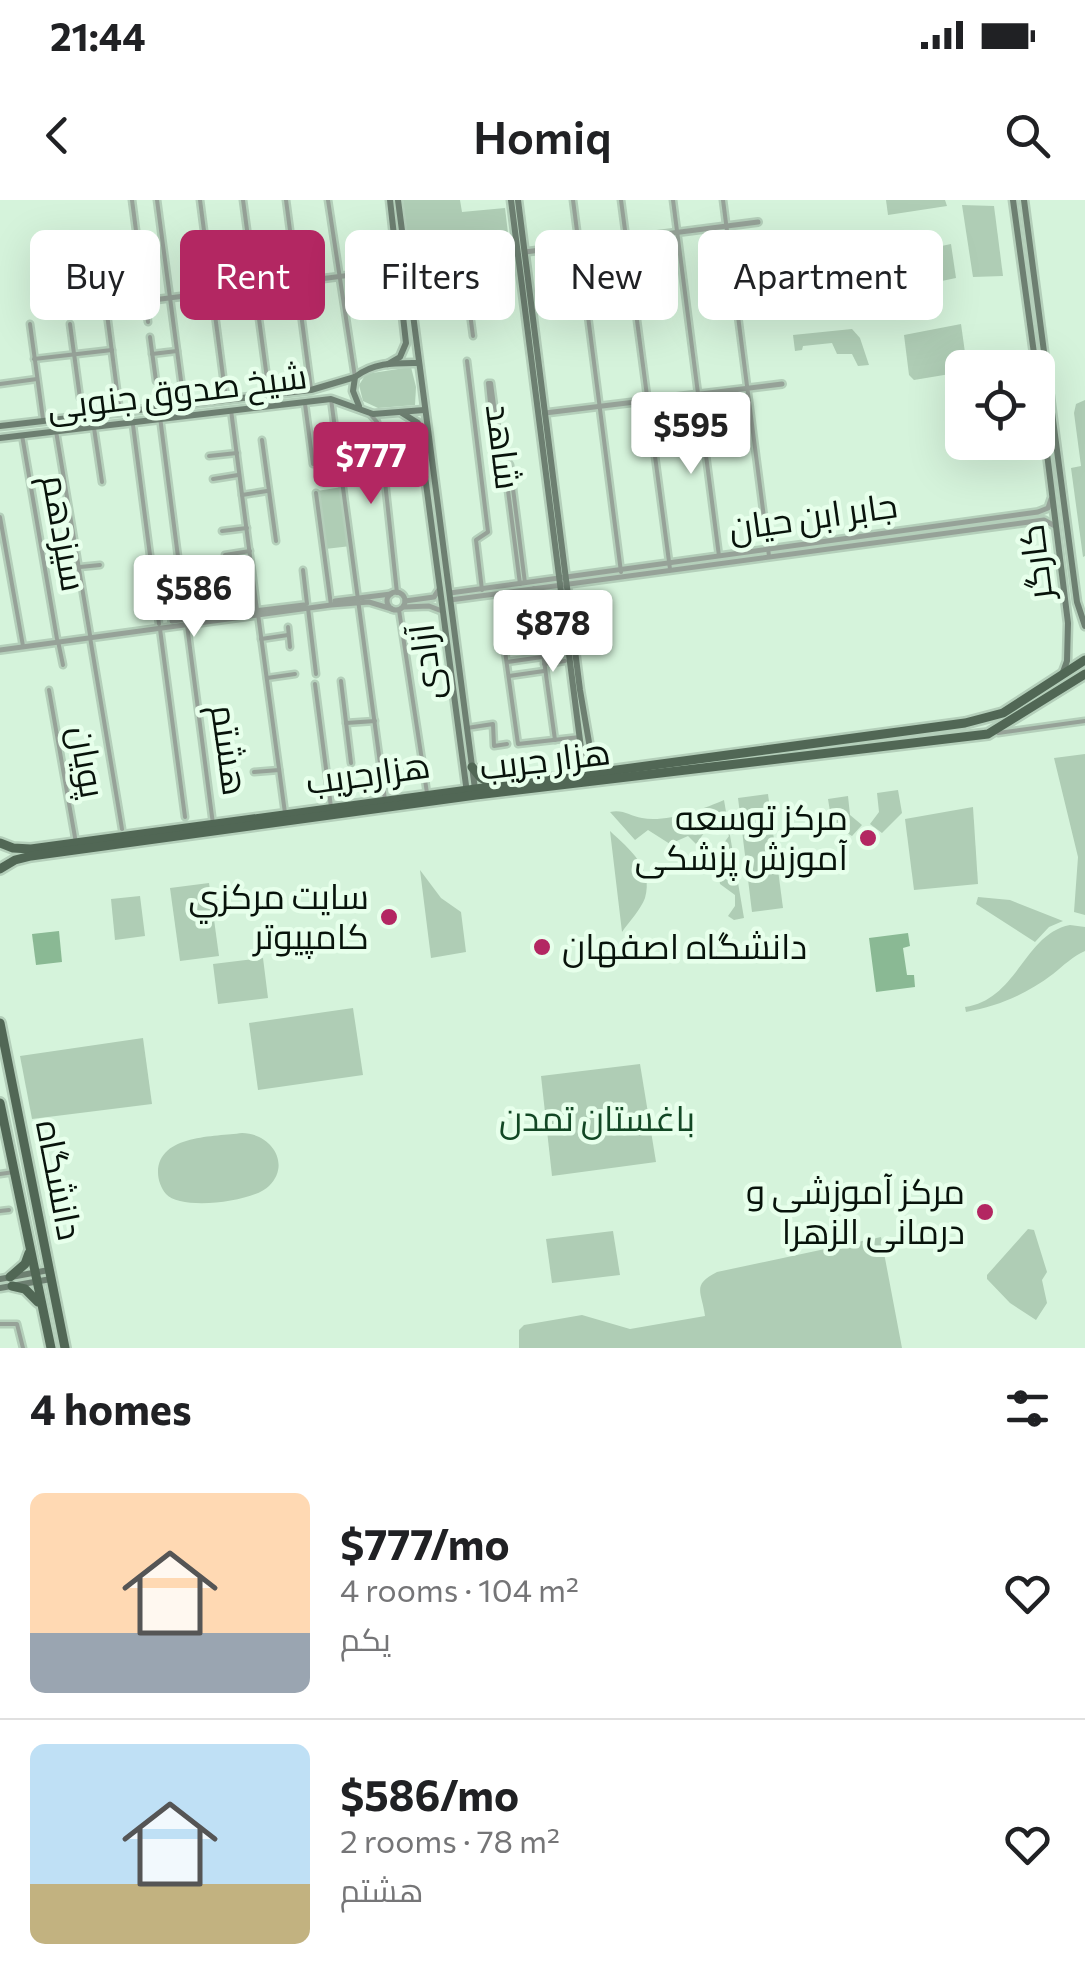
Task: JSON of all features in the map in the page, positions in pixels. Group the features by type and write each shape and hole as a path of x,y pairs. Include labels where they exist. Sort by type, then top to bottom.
{"main road":[{"name":"آزادی","path":"390,200 396,230"},
{"name":"آزادی","path":"398,200 400,230"},
{"path":"514,200 545,413 577,690 582,766 576,774"},
{"path":"1013,200 1034,350"},
{"name":"کارگر","path":"1024,200 1044,350"},
{"path":"522,253 564,581"},
{"name":"آزادی","path":"388,364 400,357 406,343 405,320"},
{"name":"آزادی","path":"411,320 447,622 467,728 471,792"},
{"name":"شیخ صدوق جنوبی","path":"0,426 312,390 336,385 369,367 418,363"},
{"path":"355,376 354,391 364,409"},
{"path":"335,399 345,392 336,385"},
{"name":"شیخ صدوق جنوبی","path":"0,438 304,401 335,399 364,409 424,410"},
{"name":"آزادی","path":"401,412 418,422 450,597 471,792"},
{"name":"کارگر","path":"1055,431 1078,612 1085,626"},
{"path":"1055,453 1061,482"},
{"name":"کارگر","path":"1048,460 1069,644 1062,676"},
{"path":"1062,568 1072,567"},
{"name":"هزارجریب","path":"0,843 31,849 109,842 332,807 471,792 494,785 966,724 994,717 1085,660"},
{"name":"هزار جریب","path":"0,864 109,842 288,816 988,734 1085,674"},
{"path":"577,690 591,754 596,766 607,770"},
{"path":"472,768 480,778 494,785"},
{"name":"دانشگاه","path":"0,1023 65,1348"},
{"name":"دانشگاه","path":"1,1110 4,1141 14,1172 50,1348"},
{"path":"0,1288 26,1264 30,1250"},
{"path":"7,1281 50,1274"},
{"path":"7,1281 32,1294 42,1307"}],"street":[{"path":"132,200 136,230"},
{"path":"157,200 184,405"},
{"path":"200,200 204,230"},
{"path":"243,200 247,230"},
{"path":"286,200 290,230"},
{"path":"328,200 355,376"},
{"path":"573,200 577,230"},
{"path":"622,200 625,230"},
{"path":"673,200 677,230"},
{"path":"723,200 768,553"},
{"path":"678,233 758,222"},
{"path":"678,241 719,556"},
{"path":"515,254 535,251"},
{"path":"325,279 345,276"},
{"path":"160,299 180,296"},
{"path":"108,320 120,413"},
{"path":"216,320 226,400"},
{"path":"259,320 269,396"},
{"path":"302,320 312,390"},
{"path":"472,320 474,336"},
{"path":"589,320 621,572"},
{"path":"636,320 669,566"},
{"path":"30,324 43,421"},
{"path":"70,324 80,398"},
{"path":"150,337 156,381"},
{"path":"34,359 112,350"},
{"path":"152,354 177,351"},
{"name":"شاهد","path":"467,361 488,532 476,540 482,590"},
{"path":"0,384 38,379"},
{"path":"488,383 500,450 510,465 522,584 504,467 495,452 488,383"},
{"path":"545,413 782,384"},
{"path":"335,399 385,800"},
{"path":"304,401 313,464"},
{"path":"364,409 376,422 380,434 394,593 427,794"},
{"path":"231,410 288,816"},
{"name":"هشتم","path":"160,417 213,824"},
{"path":"132,420 185,817"},
{"path":"94,426 102,482"},
{"path":"56,430 122,829"},
{"name":"سیزدهم","path":"22,435 63,665"},
{"path":"262,440 276,541"},
{"path":"209,456 237,453"},
{"path":"214,478 240,475"},
{"path":"242,495 270,490"},
{"path":"1038,512 1048,508 1052,491"},
{"path":"316,493 331,603"},
{"path":"1038,512 1043,514 1041,520 1050,522 1058,532"},
{"name":"جابر ابن حیان","path":"669,566 1038,512"},
{"path":"0,518 23,645"},
{"name":"جابر ابن حیان","path":"564,581 1041,520"},
{"path":"924,526 924,536"},
{"path":"222,531 246,528"},
{"path":"226,555 250,551"},
{"path":"78,567 100,565"},
{"path":"303,570 316,674"},
{"path":"228,581 231,613"},
{"path":"450,597 564,581"},
{"path":"450,597 497,594 564,581"},
{"path":"394,593 387,601 399,607 434,597 442,585"},
{"path":"534,588 554,740"},
{"path":"186,621 394,593"},
{"path":"497,594 518,744 580,737"},
{"path":"359,600 399,607 438,607 447,622"},
{"path":"0,648 258,612"},
{"path":"288,627 290,647"},
{"path":"261,638 288,636"},
{"path":"509,676 565,661"},
{"path":"507,662 544,664"},
{"path":"267,678 296,674"},
{"path":"341,681 351,763"},
{"path":"316,684 332,807"},
{"name":"پویان","path":"49,690 76,843"},
{"path":"346,724 375,720"},
{"path":"988,734 1085,722"},
{"path":"467,728 493,724 494,746 507,744"},
{"path":"254,772 279,770"},
{"path":"0,1174 14,1172"},
{"path":"0,1211 9,1210"},
{"path":"0,1324 16,1324 23,1348"}],"green space":[{"path":"403,200 460,200 462,212 505,208 508,230 407,230"},
{"path":"886,200 945,200 947,206 888,215"},
{"path":"962,205 994,206 1003,276 973,277"},
{"path":"951,244 956,278 943,281 943,246"},
{"path":"961,324 965,350 945,350 945,375 914,380 909,375 904,335"},
{"path":"852,329 860,338 869,365 858,366 852,354 837,354 832,343 803,346 795,351 793,335"},
{"path":"411,367 415,405 378,408 363,401 359,385 366,374"},
{"path":"1085,400 1083,557 1071,468 1081,466 1074,413 1076,404"},
{"path":"342,487 351,546 325,549 317,491"},
{"path":"1085,754 1085,915 1074,912 1078,857 1054,758"},
{"path":"898,790 902,813 882,833 870,824 879,812 877,793"},
{"path":"768,794 783,908 752,912 738,798"},
{"path":"848,796 850,815 862,825 852,836 832,824 828,799"},
{"path":"724,800 744,918 734,920 728,916 735,906 735,895 720,884 716,854 729,836 720,821 712,822 696,844 688,836 670,844 648,830 635,840 610,812 662,819"},
{"path":"973,807 978,884 914,890 905,819"},
{"path":"610,831 638,860 646,877 645,898 622,932"},
{"path":"420,870 441,898 461,912 466,952 431,958"},
{"path":"209,883 219,956 180,961 170,888"},
{"path":"140,896 145,936 115,940 111,899"},
{"path":"978,897 1010,900 1063,921 1049,927 1035,942 976,904"},
{"path":"1070,925 1085,927 1085,951 1022,994 966,1012 965,1007 983,1002 997,992 1042,940"},
{"path":"263,958 268,998 218,1004 213,964"},
{"path":"353,1008 363,1075 258,1090 249,1023"},
{"path":"143,1038 152,1104 32,1119 20,1056"},
{"name":"باغستان تمدن","path":"640,1064 656,1162 552,1176 541,1076"},
{"path":"242,1133 261,1138 275,1151 278,1168 269,1186 249,1196 218,1202 186,1202 166,1194 158,1172 168,1150 190,1140"},
{"path":"1028,1229 1034,1230 1047,1272 1042,1280 1047,1303 1036,1320 1010,1303 987,1279"},
{"path":"613,1231 620,1275 552,1283 546,1239"},
{"path":"881,1237 902,1348 519,1348 519,1330 524,1325 582,1315 630,1329 705,1316 701,1285 717,1272"}],"shaded area":[{"path":"59,931 62,962 36,965 32,934"},
{"path":"908,933 910,946 903,948 907,975 914,975 915,987 876,992 869,938"}],"place":[{"name":"مرکز توسعه آموزش پزشکی","path":"868,838"},
{"name":"سايت مرکزي کامپيوتر","path":"389,917"},
{"name":"دانشگاه اصفهان","path":"542,947"},
{"name":"مرکز آموزشی و درمانی الزهرا","path":"985,1212"}]}
